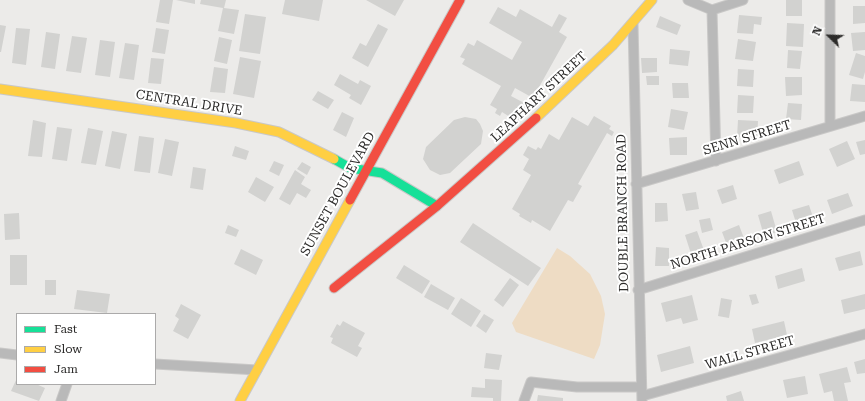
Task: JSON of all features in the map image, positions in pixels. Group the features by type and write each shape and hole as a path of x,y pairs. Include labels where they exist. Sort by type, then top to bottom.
{"street":[{"name":"SUNSET BOULEVARD","path":"240,401 460,0"},
{"name":"LEAPHART STREET","path":"334,288 437,206 517,136 613,45 633,24 652,0"},
{"path":"688,0 712,10 743,0"},
{"path":"830,0 830,126"},
{"path":"712,10 716,160"},
{"name":"DOUBLE BRANCH ROAD","path":"633,24 638,290 642,395"},
{"name":"CENTRAL DRIVE","path":"0,89 236,123 279,132 306,144 350,168 365,172"},
{"name":"SENN STREET","path":"636,184 865,116"},
{"path":"365,172 382,173 437,206"},
{"name":"NORTH PARSON STREET","path":"638,290 865,220"},
{"name":"WALL STREET","path":"524,401 531,382 642,395 865,334"},
{"path":"0,353 16,355"},
{"path":"156,364 257,370"},
{"path":"61,401 67,385"}],"shaded area":[{"path":"557,248 570,256 590,274 601,296 605,314 600,345 594,359 516,332 512,323"}],"building":[{"path":"160,0 173,0 169,24 156,22"},
{"path":"176,0 195,0 195,4"},
{"path":"201,0 226,0 224,8 239,10 234,34 218,31 223,8 200,4"},
{"path":"285,0 323,0 319,21 282,14"},
{"path":"366,0 404,0 395,16"},
{"path":"786,0 802,0 802,16 786,16"},
{"path":"853,6 865,6 865,23 853,24"},
{"path":"498,7 516,17 520,9 552,27 559,14 567,18 559,32 567,37 533,98 515,88 511,96 528,105 518,122 502,112 500,116 495,113 497,109 490,105 501,86 462,64 465,59 460,57 468,43 474,46 477,40 512,60 522,42 489,23"},
{"path":"245,14 266,17 260,54 239,51"},
{"path":"739,15 762,17 761,25 754,24 753,34 737,33"},
{"path":"660,16 681,25 677,35 656,27"},
{"path":"787,23 804,24 803,47 786,46"},
{"path":"378,24 388,29 368,67 352,58 360,43 366,46"},
{"path":"0,25 6,26 1,52 0,52"},
{"path":"16,28 30,29 26,65 12,63"},
{"path":"156,28 169,30 165,54 152,52"},
{"path":"46,32 60,34 55,69 41,67"},
{"path":"865,32 865,50 853,51 851,33"},
{"path":"72,36 87,38 81,73 66,71"},
{"path":"219,37 232,40 227,64 214,61"},
{"path":"738,39 756,42 753,61 735,59"},
{"path":"100,40 115,42 110,77 95,75"},
{"path":"125,43 139,45 134,80 119,78"},
{"path":"670,49 690,51 688,66 669,64"},
{"path":"788,50 802,51 800,69 787,68"},
{"path":"856,53 865,56 865,72 863,79 849,75"},
{"path":"240,57 261,61 254,98 233,94"},
{"path":"151,58 164,59 161,84 148,83"},
{"path":"641,58 657,58 657,72 642,73"},
{"path":"214,67 228,69 225,93 210,92"},
{"path":"738,69 754,70 753,87 737,86"},
{"path":"340,74 358,84 360,80 371,86 361,105 349,98 351,95 334,85"},
{"path":"646,76 659,76 659,85 647,85"},
{"path":"785,77 802,77 802,95 786,96"},
{"path":"672,83 688,83 689,98 673,98"},
{"path":"852,84 865,85 865,102 850,101"},
{"path":"318,91 334,100 328,109 312,100"},
{"path":"738,95 754,96 753,113 737,113"},
{"path":"788,103 802,104 801,120 786,119"},
{"path":"671,109 688,112 684,130 668,127"},
{"path":"342,112 354,118 346,137 333,130"},
{"path":"594,116 611,126 609,129 614,132 612,136 607,133 578,184 582,186 573,202 568,200 550,231 532,220 531,223 519,216 520,214 512,209 531,175 523,170 529,159 523,155 528,146 536,150 538,147 541,149 549,134 559,140 572,117 588,126"},
{"path":"465,117 476,119 480,124 483,131 481,144 450,173 440,175 430,170 423,159 426,147 454,120"},
{"path":"33,120 46,123 42,157 28,156"},
{"path":"738,120 758,121 757,138 737,137"},
{"path":"57,127 72,129 67,161 52,159"},
{"path":"88,128 103,131 96,165 81,163"},
{"path":"112,131 127,134 120,169 105,166"},
{"path":"139,136 154,138 150,173 134,171"},
{"path":"687,137 687,155 670,155 669,138"},
{"path":"165,139 179,142 172,176 158,173"},
{"path":"865,140 865,154 860,155 856,142"},
{"path":"847,141 855,159 837,167 829,149"},
{"path":"235,146 249,151 246,160 232,156"},
{"path":"274,161 284,165 279,176 269,171"},
{"path":"799,161 804,175 779,184 774,170"},
{"path":"302,162 311,167 307,175 297,169"},
{"path":"193,167 206,169 203,190 190,188"},
{"path":"295,170 305,177 301,184 311,190 306,198 297,193 290,205 279,199"},
{"path":"256,177 274,187 265,202 248,192"},
{"path":"733,185 737,199 722,204 717,190"},
{"path":"696,192 699,209 686,211 682,194"},
{"path":"848,193 853,206 832,214 827,200"},
{"path":"655,203 667,203 668,221 655,222"},
{"path":"809,205 814,220 797,226 792,210"},
{"path":"771,211 777,232 764,236 758,215"},
{"path":"19,213 20,239 5,240 4,214"},
{"path":"710,218 713,230 702,233 699,220"},
{"path":"473,223 541,268 528,286 460,242"},
{"path":"228,225 239,230 236,237 225,233"},
{"path":"739,225 745,241 728,248 722,232"},
{"path":"697,231 705,253 692,257 685,235"},
{"path":"656,247 669,248 669,266 655,266"},
{"path":"241,249 263,260 256,275 234,264"},
{"path":"860,251 863,265 839,271 835,258"},
{"path":"10,255 27,255 27,285 10,285"},
{"path":"404,265 430,281 422,294 396,278"},
{"path":"802,268 805,281 778,289 775,276"},
{"path":"510,278 519,285 503,307 494,300"},
{"path":"45,280 56,280 56,295 45,295"},
{"path":"431,284 455,298 448,310 424,297"},
{"path":"77,290 110,294 107,313 74,309"},
{"path":"756,294 759,303 752,305 749,295"},
{"path":"865,294 865,309 844,314 841,300"},
{"path":"692,295 698,320 683,324 681,318 666,322 661,303"},
{"path":"461,298 481,311 471,327 451,314"},
{"path":"721,298 732,300 729,318 718,316"},
{"path":"181,304 201,315 188,339 173,331 179,319 175,316"},
{"path":"484,314 494,320 486,333 476,326"},
{"path":"343,321 365,333 358,346 362,348 357,357 331,343 333,338 330,337 337,324 340,326"},
{"path":"784,321 787,335 755,343 752,329"},
{"path":"690,346 694,363 661,372 657,355"},
{"path":"486,353 502,355 499,370 484,368"},
{"path":"865,359 865,373 857,374 854,362"},
{"path":"847,367 851,382 844,383 848,401 834,401 832,391 824,393 819,374"},
{"path":"805,376 808,394 787,398 783,380"},
{"path":"485,379 502,380 501,401 493,401 493,398 471,397 472,387 485,388"},
{"path":"16,380 16,385 38,385 45,388 39,401 11,391"},
{"path":"741,391 744,401 727,401 726,396"},
{"path":"538,395 563,398 563,401 537,401"}],"traffic: fast":[{"path":"334,159 350,168 382,173 437,206"}],"traffic: slow":[{"path":"536,118 613,45 652,0"},
{"path":"0,89 236,123 279,132 334,159"},
{"path":"240,401 350,200"}],"traffic: jam":[{"path":"350,200 460,0"},
{"path":"334,288 437,206 536,118"}]}
